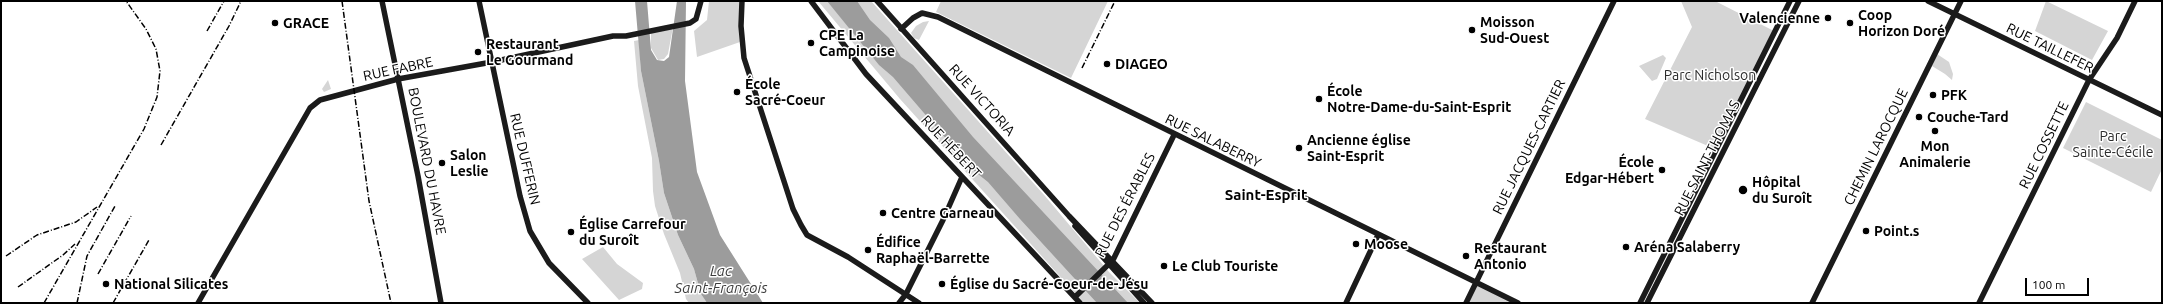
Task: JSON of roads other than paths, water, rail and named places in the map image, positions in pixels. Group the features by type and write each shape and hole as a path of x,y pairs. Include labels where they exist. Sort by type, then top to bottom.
{"street":[{"name":"BOULEVARD DU HAVRE","path":"382,1 441,303"},
{"name":"RUE DUFFERIN","path":"479,1 530,231 549,263 588,303"},
{"name":"RUE FABRE","path":"198,303 310,108 324,98 398,79 492,62 613,36 637,34 690,23 696,18 701,1"},
{"path":"742,1 741,31 744,58 793,209 801,225 807,235 919,303"},
{"name":"RUE HÉBERT","path":"811,1 866,74 1080,303"},
{"name":"RUE VICTORIA","path":"877,1 1069,216 1111,262 1152,303"},
{"name":"RUE JACQUES-CARTIER","path":"1466,303 1614,1"},
{"name":"RUE SAINT-THOMAS","path":"1640,303 1790,1"},
{"name":"RUE SAINT-THOMAS","path":"1647,303 1798,1"},
{"name":"RUE TAILLEFER","path":"1928,1 2162,115"},
{"name":"CHEMIN LAROCQUE","path":"1812,303 1961,1"},
{"name":"RUE COSSETTE","path":"1979,303 2089,80 2117,38 2135,1"},
{"name":"RUE SALABERRY","path":"901,29 913,18 922,13 938,17 1174,135 1518,303"},
{"name":"RUE DES ÉRABLES","path":"1074,297 1111,262 1174,135"},
{"path":"1717,149 1723,152"},
{"path":"899,303 906,294 962,177"},
{"path":"1346,303 1378,235"},
{"name":"RUE VICTORIA","path":"1111,262 1144,303"}],"water":[{"name":"Lac Saint-François","path":"635,1 647,1 651,50 657,60 664,61 669,57 677,1 686,1 685,81 697,172 720,235 763,303 707,303 701,294 694,269 678,235 664,193 641,71"},
{"path":"827,1 857,1 870,20 889,38 901,57 913,65 973,137 1128,303 1097,303 988,182 973,170 893,77 879,65"}],"railway":[{"path":"44,303 144,129 157,97 160,71 156,49 146,29 126,1"},
{"path":"207,31 224,1"},
{"path":"161,145 229,26 241,1"},
{"path":"342,1 369,201 391,303"},
{"path":"1082,68 1115,1"},
{"path":"77,303 87,256 115,206"},
{"path":"6,256 37,235 76,222 97,207"},
{"path":"98,274 131,216"},
{"path":"113,303 149,240"},
{"path":"18,287 63,255 75,244"}],"place":[{"name":"Valencienne","path":"1828,18"},
{"name":"GRACE","path":"275,23"},
{"name":"Coop Horizon Doré","path":"1850,23"},
{"name":"Moisson Sud-Ouest","path":"1472,30"},
{"name":"CPE La Campinoise","path":"811,43"},
{"name":"Restaurant Le Gourmand","path":"478,52"},
{"name":"DIAGEO","path":"1107,64"},
{"name":"École Sacré-Coeur","path":"737,92"},
{"name":"PFK","path":"1933,95"},
{"name":"École Notre-Dame-du-Saint-Esprit","path":"1319,99"},
{"name":"Couche-Tard","path":"1919,117"},
{"name":"Mon Animalerie","path":"1935,131"},
{"name":"Ancienne église Saint-Esprit","path":"1299,148"},
{"name":"Salon Leslie","path":"442,163"},
{"name":"École Edgar-Hébert","path":"1662,170"},
{"name":"Hôpital du Suroît","path":"1743,190"},
{"name":"Centre Garneau","path":"883,213"},
{"name":"Point.s","path":"1866,231"},
{"name":"Église Carrefour du Suroît","path":"571,232"},
{"name":"Moose","path":"1356,244"},
{"name":"Aréna Salaberry","path":"1626,247"},
{"name":"Édifice Raphaël-Barrette","path":"868,250"},
{"name":"Restaurant Antonio","path":"1466,256"},
{"name":"Le Club Touriste","path":"1164,266"},
{"name":"National Silicates","path":"106,284"},
{"name":"Église du Sacré-Coeur-de-Jésu","path":"942,284"}],"district":[{"name":"Saint-Esprit","path":"1266,195"}],"park label":[{"name":"Parc Nicholson","path":"1710,75"},
{"name":"Parc Sainte-Cécile","path":"2113,144"}]}
